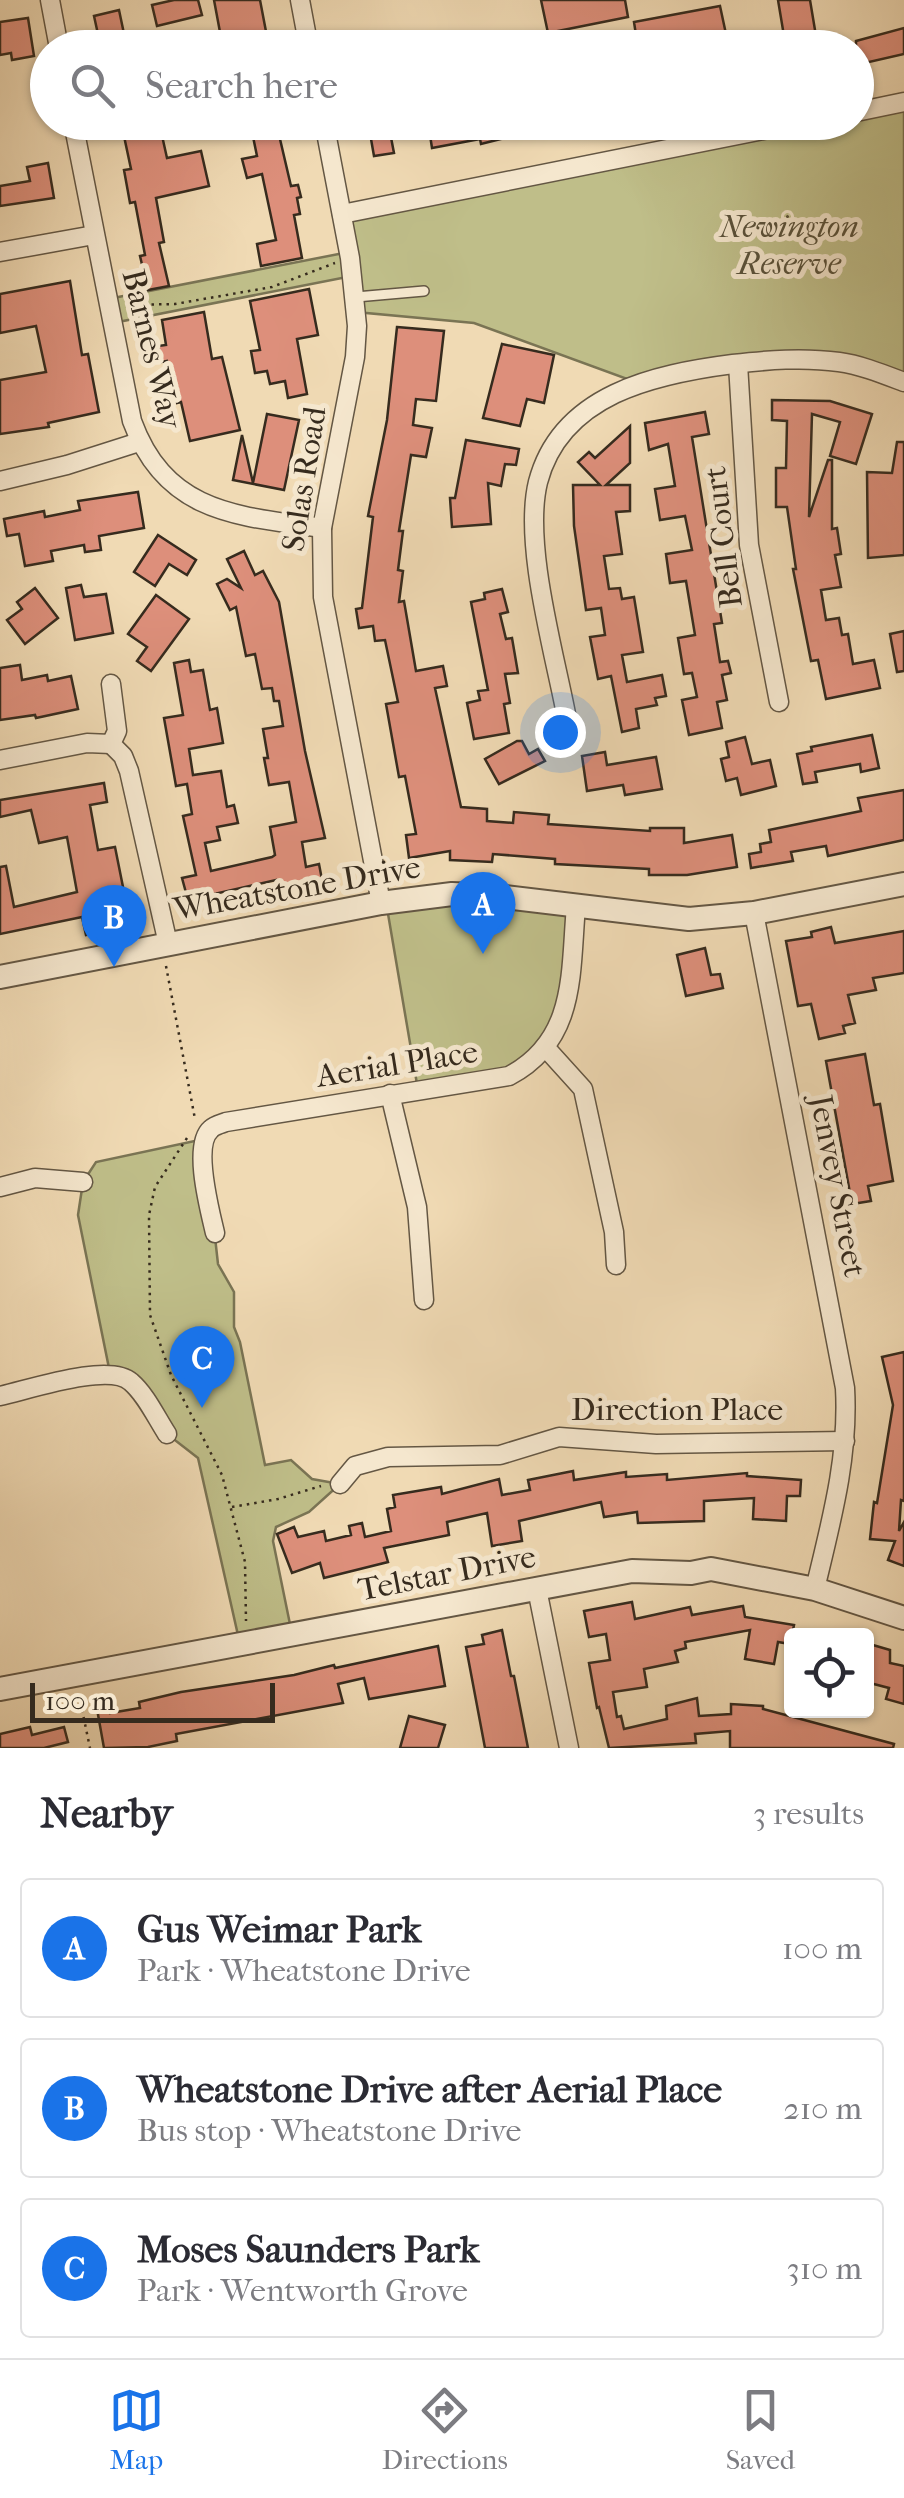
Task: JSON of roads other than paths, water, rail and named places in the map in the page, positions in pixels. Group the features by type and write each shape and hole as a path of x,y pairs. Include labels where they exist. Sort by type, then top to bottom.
{"street":[{"path":"50,0 56,30"},
{"path":"300,0 306,30"},
{"path":"874,108 904,102"},
{"name":"Barnes Way","path":"76,140 139,442 162,474 208,508 236,516 322,528"},
{"name":"Solas Road","path":"328,140 356,297 355,357 322,528 323,597 380,903"},
{"path":"342,214 714,140"},
{"path":"0,252 94,235"},
{"path":"566,714 533,538 534,507 546,458 583,412 629,386 657,378 779,359 842,362 904,382"},
{"name":"Bell Court","path":"738,364 749,546 779,702"},
{"path":"0,480 67,465 139,442"},
{"path":"110,684 117,730 111,744"},
{"path":"0,760 88,743 111,744 123,756 168,944"},
{"name":"Wheatstone Drive","path":"0,977 380,903 476,894 689,919 754,913 904,884"},
{"name":"Aerial Place","path":"214,1232 200,1132 226,1122 509,1076 536,1059 555,1034 567,1002 576,906"},
{"name":"Jenvey Street","path":"754,913 842,1360 847,1416 841,1479 816,1589"},
{"path":"545,1047 583,1089 614,1232 616,1265"},
{"path":"390,1094 417,1207 424,1300"},
{"path":"0,1187 35,1178 83,1182"},
{"path":"0,1396 95,1374 122,1376 132,1382 167,1434"},
{"name":"Direction Place","path":"340,1484 355,1466 388,1457 500,1455 559,1437 656,1444 845,1441"},
{"name":"Telstar Drive","path":"0,1689 632,1572 691,1573 711,1569 816,1589 904,1618"},
{"path":"537,1589 569,1748"}],"lane":[{"path":"356,297 424,291"}],"place":[{"name":"Gus Weimar Park","path":"483,954"},
{"name":"Wheatstone Drive after Aerial Place","path":"114,967"},
{"name":"Moses Saunders Park","path":"202,1408"}],"park label":[{"name":"Newington Reserve","path":"789,244"}]}
